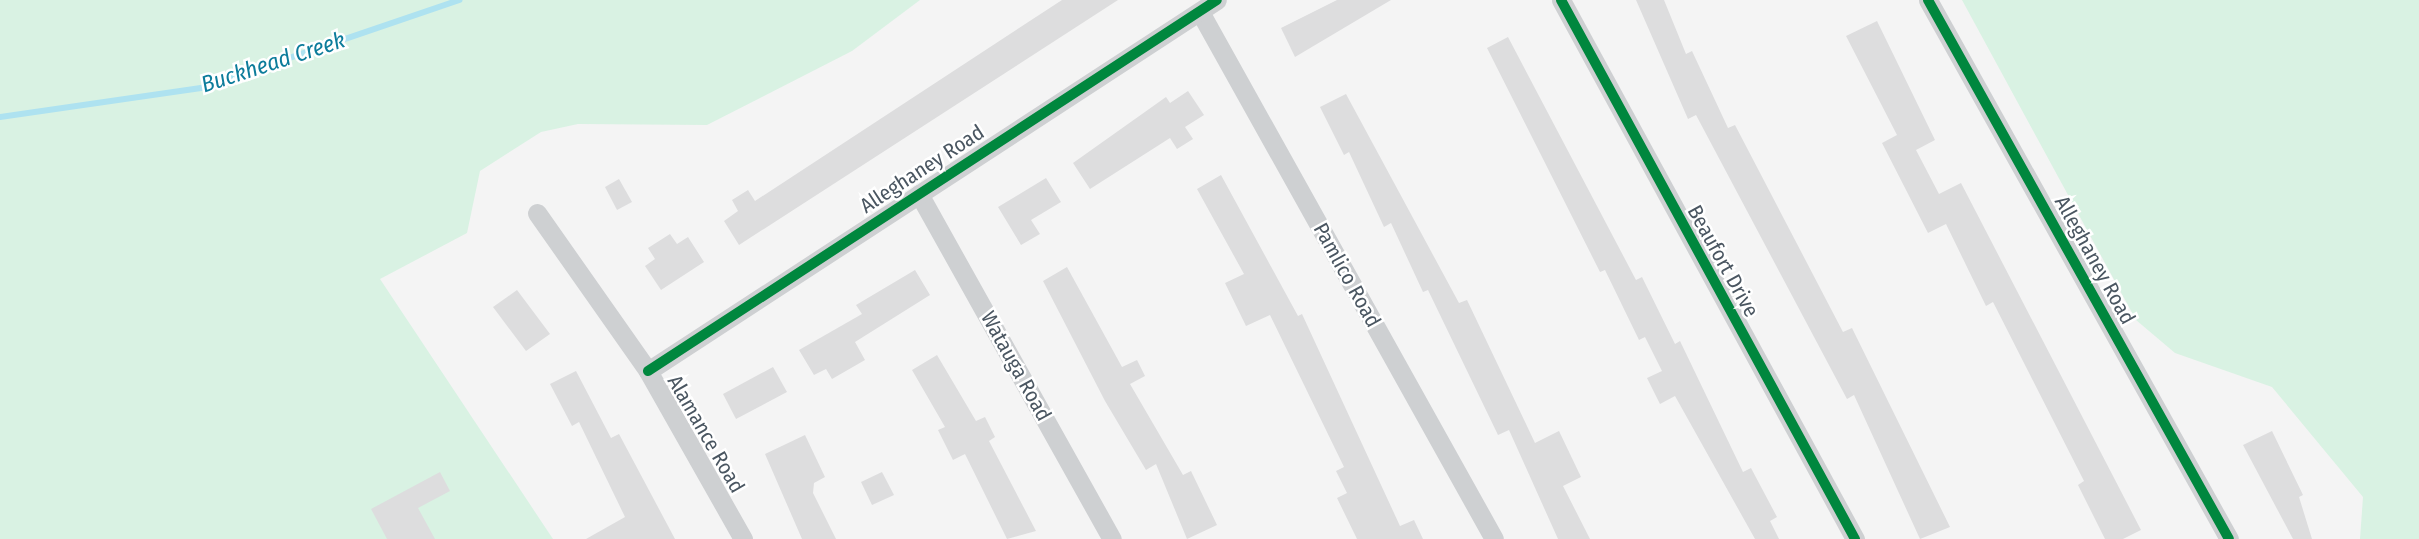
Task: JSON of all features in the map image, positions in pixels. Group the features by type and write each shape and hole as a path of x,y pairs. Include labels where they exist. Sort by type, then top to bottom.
{"street":[{"name":"Alleghaney Road","path":"648,371 1217,0"},
{"name":"Beaufort Drive","path":"1562,0 1855,539"},
{"name":"Alleghaney Road","path":"1928,0 2230,539"},
{"name":"Pamlico Road","path":"1200,12 1494,539"},
{"name":"Watauga Road","path":"919,194 1112,539"},
{"name":"Alamance Road","path":"537,213 648,371 743,539"}],"green space":[{"path":"0,0 920,0 852,51 707,125 578,124 541,132 480,171 467,233 380,279 553,539 0,539"},
{"path":"1962,0 2419,0 2419,539 2360,539 2363,497 2272,387 2175,353 2136,320"}],"building":[{"path":"1062,0 1118,0 739,245 724,221 738,211 732,200 748,190 755,201"},
{"path":"1337,0 1391,0 1295,57 1281,28"},
{"path":"1636,0 1664,0 1686,54 1692,51 1728,128 1735,125 1843,332 1852,328 1950,527 1920,539 1854,395 1847,399 1696,115 1688,119"},
{"path":"1877,21 1935,140 1916,150 1939,194 1961,183 2141,530 2123,539 2105,539 2078,485 2084,481 1993,302 1986,306 1946,224 1928,233 1882,143 1897,135 1846,36"},
{"path":"1508,37 1636,280 1642,277 1675,344 1680,341 1743,472 1751,468 1777,517 1770,521 1779,539 1755,539 1675,396 1660,404 1647,378 1662,371 1645,337 1639,340 1605,270 1600,272 1487,48"},
{"path":"1188,91 1204,115 1185,127 1193,139 1177,149 1170,138 1090,189 1073,163 1166,97 1170,103"},
{"path":"1346,94 1459,303 1467,300 1535,443 1559,431 1581,477 1563,486 1590,539 1558,539 1509,430 1498,435 1428,290 1423,292 1391,223 1384,227 1349,152 1344,155 1320,107"},
{"path":"1221,175 1298,316 1302,314 1400,526 1414,520 1423,539 1357,539 1337,498 1347,493 1336,471 1344,467 1270,315 1246,326 1225,283 1244,274 1197,189"},
{"path":"1046,178 1061,202 1031,220 1040,234 1021,245 998,207"},
{"path":"619,179 632,202 617,210 605,187"},
{"path":"670,234 677,244 688,237 704,262 661,290 645,266 655,259 648,248"},
{"path":"1067,267 1122,367 1137,360 1145,376 1130,384 1183,475 1191,471 1217,525 1187,539 1156,464 1146,470 1105,401 1043,281"},
{"path":"915,270 930,295 855,342 865,360 832,379 826,369 814,375 799,350 862,314 856,305"},
{"path":"517,290 550,334 526,351 493,307"},
{"path":"937,355 976,421 985,417 995,437 989,441 1036,531 1007,539 965,454 953,460 938,430 945,427 912,370"},
{"path":"773,367 787,392 736,419 723,394"},
{"path":"576,371 611,438 619,434 675,539 586,539 625,517 579,422 572,426 550,384"},
{"path":"2272,431 2303,495 2299,497 2312,539 2293,539 2243,445"},
{"path":"805,435 825,477 814,483 813,493 836,539 802,539 765,454"},
{"path":"440,472 450,491 418,508 435,539 387,539 371,509"},
{"path":"882,472 894,495 872,505 861,482"}],"waterway":[{"name":"Buckhead Creek","path":"0,117 201,88 459,0"}],"cycle path":[{"path":"648,371 1217,0"},
{"path":"1561,0 1855,539"},
{"path":"1928,0 2229,539"}]}
